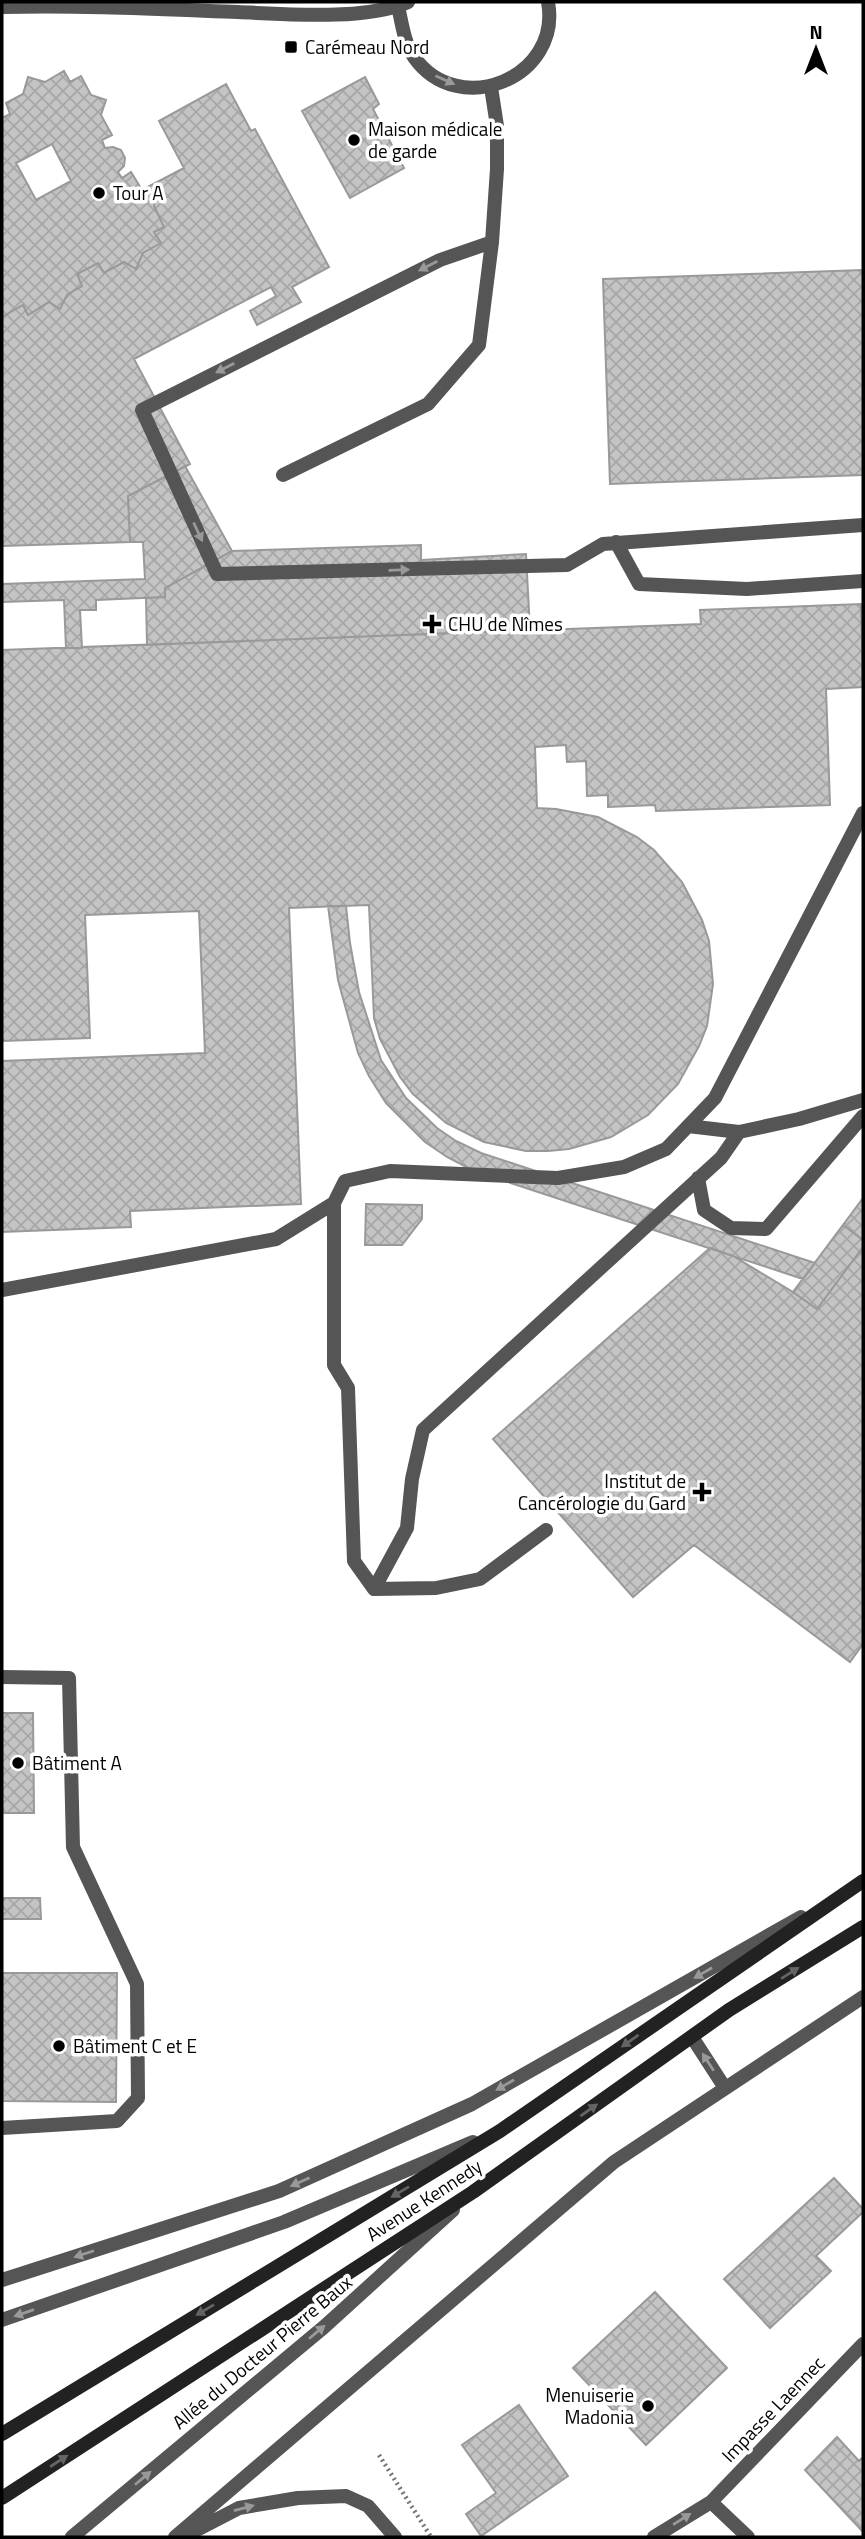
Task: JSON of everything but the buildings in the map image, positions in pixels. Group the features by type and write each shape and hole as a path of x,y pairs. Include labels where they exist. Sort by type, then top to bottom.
{"main road":[{"name":"Avenue Kennedy","path":"2,2434 500,2131 863,1881"},
{"name":"Avenue Kennedy","path":"2,2498 473,2192 729,2010 863,1927"}],"street":[{"path":"2,7 58,5 289,15 358,12 403,4 405,39 415,58 430,73 449,83 469,88 491,87 511,79 529,65 541,48 549,27 548,2"},
{"path":"283,475 428,404 479,345 492,243 497,169 497,126 491,87"},
{"path":"492,243 440,260 142,410 217,574 567,565 603,544 616,542 863,525"},
{"path":"616,542 639,584 747,589 863,581"},
{"path":"374,1589 354,1561 348,1388 334,1365 334,1203 345,1181 390,1171 558,1178 624,1167 666,1149 715,1098 863,813"},
{"path":"688,1126 738,1132 799,1119 863,1100"},
{"path":"698,1178 704,1210 731,1228 766,1229 863,1116"},
{"path":"374,1589 407,1528 412,1479 423,1430 721,1158 738,1132"},
{"path":"2,1290 276,1240 334,1203"},
{"path":"374,1589 436,1588 480,1579 546,1530"},
{"path":"2,1677 69,1678 73,1847 137,1984 138,2098 117,2121 2,2128"},
{"path":"2,2280 279,2191 472,2104 848,1891"},
{"path":"175,2537 614,2162 863,1997"},
{"path":"692,2037 725,2088"},
{"path":"2,2320 284,2222 500,2131"},
{"name":"Allée du Docteur Pierre Baux","path":"72,2537 324,2327 473,2192"},
{"name":"Impasse Laennec","path":"654,2537 710,2502 863,2344"},
{"path":"183,2537 239,2508 298,2498 346,2496 368,2506 395,2537"},
{"path":"710,2502 748,2537"}],"path":[{"path":"379,2455 431,2537"}],"place":[{"name":"Carémeau Nord","path":"291,47"},
{"name":"Maison médicale de garde","path":"354,140"},
{"name":"Tour A","path":"99,193"},
{"name":"CHU de Nîmes","path":"432,624"},
{"name":"Institut de Cancérologie du Gard","path":"702,1492"},
{"name":"Bâtiment A","path":"18,1763"},
{"name":"Bâtiment C et E","path":"59,2046"},
{"name":"Menuiserie Madonia","path":"648,2406"}]}
